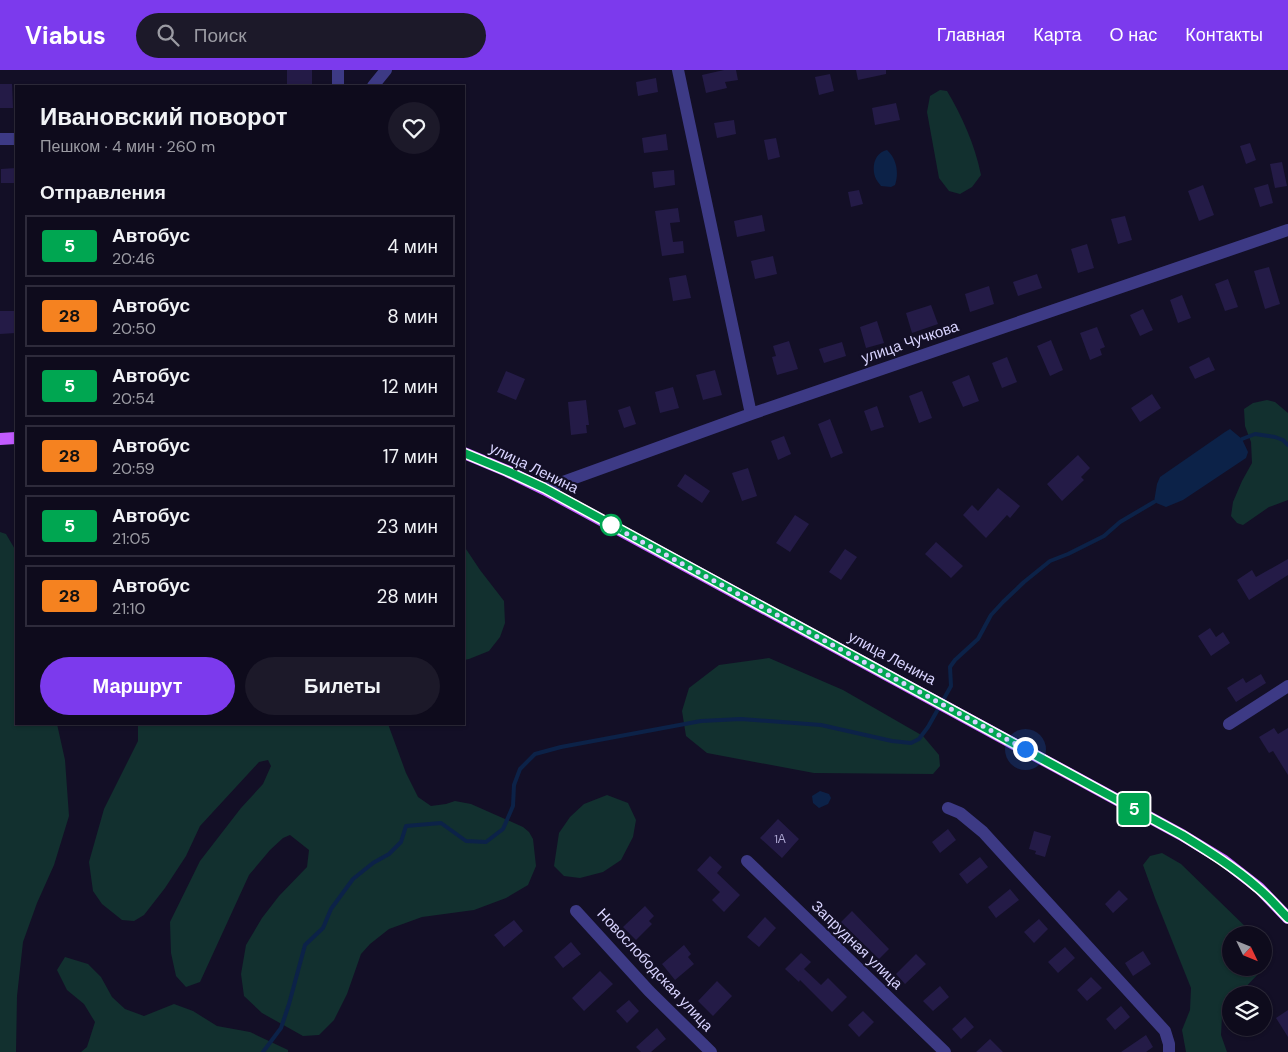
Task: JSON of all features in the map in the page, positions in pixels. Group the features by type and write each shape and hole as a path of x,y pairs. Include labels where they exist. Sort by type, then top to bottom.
{"main road":[{"path":"0,439 15,438"},
{"name":"улица Ленина","path":"465,453 544,488 1182,835 1223,860 1259,888 1288,918"}],"street":[{"path":"338,70 338,85"},
{"path":"374,85 386,70"},
{"path":"678,70 751,414"},
{"path":"0,139 15,138"},
{"name":"улица Чучкова","path":"544,488 751,414 1288,230"},
{"path":"1229,724 1288,686"},
{"path":"948,808 960,814 983,832 1165,1031 1170,1052"},
{"name":"Запрудная улица","path":"747,861 945,1052"},
{"name":"Новослободская улица","path":"576,911 649,991 710,1052"}],"green space":[{"path":"940,90 947,91 958,110 972,142 981,175 972,187 960,194 949,191 939,178 927,112 930,96"},
{"path":"1267,400 1275,402 1288,413 1288,500 1269,507 1243,525 1237,523 1231,516 1233,502 1252,463 1251,442 1245,426 1244,409 1253,403"},
{"path":"0,532 6,534 15,549 15,725 57,725 65,760 69,816 54,865 37,903 23,942 17,996 16,1052 0,1052"},
{"path":"465,548 504,601 505,623 500,637 489,651 465,660"},
{"path":"769,658 843,690 923,736 939,755 940,766 933,774 814,773 707,753 686,736 682,711 689,688 719,665"},
{"path":"138,725 388,725 406,773 418,797 431,806 455,801 471,804 523,827 533,839 536,866 528,885 506,898 474,910 422,917 389,929 361,954 347,994 334,1020 319,1035 303,1036 262,1013 244,996 241,974 246,945 262,918 279,896 307,867 309,850 290,835 283,838 270,850 249,875 200,982 186,987 176,976 171,953 170,922 200,861 241,808 263,784 271,766 268,760 259,762 200,826 186,856 144,915 134,921 122,920 102,904 93,891 89,862 104,809 138,741"},
{"path":"607,795 628,803 636,820 633,837 621,860 603,872 580,878 564,876 554,866 559,833 570,817 584,804"},
{"path":"1162,853 1181,864 1245,926 1222,926 1222,976 1256,976 1247,986 1222,986 1221,1035 1227,1052 1186,1052 1182,1030 1190,1010 1191,988 1143,865 1150,856"},
{"path":"65,957 88,964 101,977 112,997 125,1009 144,1016 174,1004 193,1011 217,1026 250,1032 288,1050 288,1052 81,1052 87,1047 95,1022 84,1004 67,990 57,970"}],"water":[{"path":"887,150 895,162 897,171 895,185 891,187 881,186 876,179 874,170 876,158"},
{"path":"1230,429 1242,439 1248,452 1246,458 1183,500 1166,507 1154,502 1160,477"},
{"path":"820,791 829,794 831,798 828,804 819,808 813,803 812,796"}],"building":[{"path":"287,70 312,70 312,85 287,85"},
{"path":"724,70 736,70 738,80 725,82 727,88 706,93 702,75"},
{"path":"856,70 886,70 886,74 858,80"},
{"path":"830,74 834,91 819,95 815,77"},
{"path":"656,78 658,92 638,96 636,82"},
{"path":"0,84 12,84 13,108 0,108"},
{"path":"896,103 900,120 875,125 872,108"},
{"path":"734,120 736,134 717,138 714,123"},
{"path":"666,134 668,150 644,153 642,138"},
{"path":"776,138 780,157 768,160 764,140"},
{"path":"1250,143 1256,160 1246,164 1240,146"},
{"path":"1282,162 1287,186 1275,188 1270,164"},
{"path":"15,168 15,183 1,183 1,169"},
{"path":"674,170 675,185 654,188 652,172"},
{"path":"1268,184 1273,203 1260,207 1254,188"},
{"path":"1203,185 1214,215 1199,221 1188,191"},
{"path":"859,190 863,204 851,207 848,192"},
{"path":"678,208 680,222 670,223 673,242 683,241 684,253 662,256 655,211"},
{"path":"762,215 765,231 737,237 734,221"},
{"path":"1125,216 1132,240 1118,244 1111,219"},
{"path":"1087,244 1094,268 1078,273 1071,249"},
{"path":"773,256 777,274 755,279 751,261"},
{"path":"1269,267 1280,304 1265,309 1254,271"},
{"path":"1037,274 1042,288 1018,296 1013,282"},
{"path":"686,275 691,298 673,301 669,278"},
{"path":"1228,279 1238,307 1225,311 1215,284"},
{"path":"989,286 994,304 970,312 965,294"},
{"path":"1182,295 1191,318 1178,323 1170,300"},
{"path":"931,305 938,324 912,333 906,313"},
{"path":"1143,309 1153,330 1140,336 1130,315"},
{"path":"0,311 15,311 15,333 0,334"},
{"path":"877,321 884,343 866,348 860,327"},
{"path":"1097,327 1105,347 1100,349 1102,355 1090,360 1080,333"},
{"path":"1051,340 1063,370 1050,376 1037,346"},
{"path":"789,341 798,369 777,375 772,357 776,356 773,346"},
{"path":"842,342 846,356 824,363 819,349"},
{"path":"1007,357 1017,382 1002,388 992,363"},
{"path":"1209,357 1215,370 1195,379 1189,367"},
{"path":"715,370 722,395 703,400 696,375"},
{"path":"506,371 525,379 516,400 497,392"},
{"path":"969,375 979,401 963,407 952,382"},
{"path":"673,387 679,408 660,413 655,392"},
{"path":"922,391 932,418 919,423 909,396"},
{"path":"1152,394 1161,408 1140,422 1131,408"},
{"path":"586,400 589,425 586,425 587,433 571,435 568,402"},
{"path":"630,406 636,424 624,428 618,410"},
{"path":"877,406 884,427 871,431 864,411"},
{"path":"830,419 843,453 831,458 818,424"},
{"path":"784,436 791,454 778,460 771,441"},
{"path":"1078,455 1090,468 1081,477 1084,480 1062,501 1047,484"},
{"path":"748,468 757,496 742,501 732,473"},
{"path":"685,474 710,491 702,503 677,486"},
{"path":"998,488 1020,506 1010,518 1007,515 986,538 963,515 972,505 978,511"},
{"path":"795,515 809,524 790,552 776,543"},
{"path":"936,542 963,566 951,578 925,554"},
{"path":"845,549 857,557 841,580 829,572"},
{"path":"1288,559 1288,575 1249,600 1237,580 1252,570 1256,577"},
{"path":"1210,628 1216,637 1223,632 1230,643 1211,656 1198,636"},
{"path":"1261,674 1266,683 1236,702 1227,688 1243,678 1246,683"},
{"path":"1274,728 1278,734 1288,728 1288,775 1273,751 1269,753 1259,737"},
{"path":"778,819 799,839 782,858 760,838"},
{"path":"948,829 956,840 940,853 932,842"},
{"path":"1034,831 1051,836 1045,857 1035,854 1036,851 1029,849"},
{"path":"710,856 722,867 717,873 740,895 724,912 712,900 720,892 697,870"},
{"path":"980,857 988,867 967,884 959,874"},
{"path":"1010,889 1019,900 996,918 988,907"},
{"path":"1119,890 1128,899 1113,913 1105,904"},
{"path":"645,906 654,916 649,921 652,924 636,940 623,927"},
{"path":"852,911 889,949 879,959 841,922"},
{"path":"765,917 776,928 759,947 747,937"},
{"path":"1039,919 1048,929 1034,943 1024,932"},
{"path":"514,920 523,931 504,947 494,935"},
{"path":"571,942 581,954 563,968 554,957"},
{"path":"684,945 691,954 688,957 694,964 675,980 662,964"},
{"path":"1065,947 1075,958 1058,973 1048,962"},
{"path":"1143,951 1151,964 1133,976 1125,963"},
{"path":"801,953 811,962 804,969 821,985 828,978 847,997 832,1012 800,980 799,982 785,969"},
{"path":"916,954 926,964 905,984 896,974"},
{"path":"600,971 613,984 584,1011 572,998"},
{"path":"1091,977 1102,988 1087,1001 1077,990"},
{"path":"717,981 732,996 713,1016 698,1001"},
{"path":"940,986 949,997 933,1011 923,1001"},
{"path":"629,1000 639,1011 627,1023 616,1011"},
{"path":"1121,1006 1130,1017 1115,1030 1106,1019"},
{"path":"1288,1010 1288,1037 1276,1018"},
{"path":"863,1011 874,1022 859,1037 848,1025"},
{"path":"965,1017 974,1027 961,1039 952,1029"},
{"path":"657,1028 666,1039 651,1052 641,1052 636,1047"},
{"path":"1146,1035 1153,1047 1146,1052 1121,1052"},
{"path":"990,1039 1003,1052 976,1052"}],"waterway":[{"path":"1242,439 1255,434 1275,437 1283,440 1288,445"},
{"path":"263,1052 281,1028 305,945 323,928 331,909 353,879 373,863 389,854 401,842 406,826 441,823 466,841 486,842 503,829 513,806 514,785 520,769 535,754 561,747 701,721 741,719 821,725 892,741 911,743 919,739 928,727 951,686 950,667 978,639 991,615 1003,602 1050,561 1104,536 1120,522 1154,502"}],"bus line":[{"name":"5","path":"465,453 544,488 1182,835 1235,869 1259,888 1288,918"}],"route":[{"path":"611,525 607,523 1025,749"}]}
